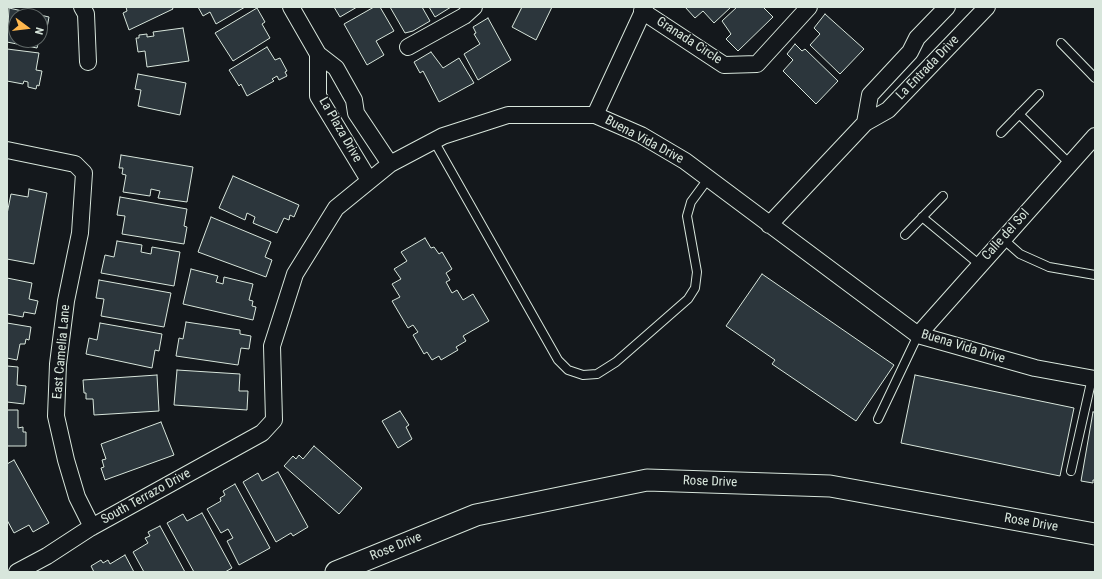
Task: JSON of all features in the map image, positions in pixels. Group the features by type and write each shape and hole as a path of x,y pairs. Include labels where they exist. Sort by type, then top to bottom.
{"street":[{"path":"82,7 86,14 88,62"},
{"name":"La Plaza Drive","path":"291,7 318,54 336,68 354,100 356,113 390,164"},
{"path":"408,47 464,16 474,7"},
{"name":"Granada Circle","path":"595,114 644,9 724,65 757,64 809,7"},
{"name":"La Entrada Drive","path":"865,122 870,95 910,52 916,38 947,7"},
{"name":"La Entrada Drive","path":"769,225 865,122 888,110 986,7"},
{"name":"La Plaza Drive","path":"318,54 318,96 369,180"},
{"name":"Buena Vida Drive","path":"274,420 272,346 294,274 336,208 390,164 443,136 508,115 595,114 641,135 685,161 918,335 1035,368 1093,379"},
{"name":"Calle del Sol","path":"918,335 1095,136"},
{"name":"East Camelia Lane","path":"7,150 76,164 84,173 80,233 66,301 58,364 56,416 66,460 77,498 92,527"},
{"name":"South Terrazo Drive","path":"17,572 92,527 262,433 274,420"},
{"name":"Rose Drive","path":"336,572 476,515 647,480 830,486 1095,534"}],"lane":[{"path":"1061,43 1095,78"},
{"path":"1002,133 1039,94"},
{"path":"1019,114 1070,164"},
{"path":"434,141 558,360 568,370 583,376 597,374 616,362 688,299 695,288 697,272 687,216 691,202 708,179"},
{"path":"905,235 943,196"},
{"path":"922,217 980,265"},
{"path":"1003,239 1020,254 1049,267 1095,275"},
{"path":"878,419 918,335"},
{"path":"1071,471 1093,379"}],"building":[{"path":"126,7 172,7 173,9 129,30 123,13 127,11"},
{"path":"198,7 245,7 216,24 210,12 203,16"},
{"path":"334,7 357,7 340,17"},
{"path":"374,7 380,7 394,31 376,41 384,55 367,65 344,24"},
{"path":"390,7 422,7 430,21 413,31 405,33"},
{"path":"429,7 451,7 435,17"},
{"path":"522,7 552,7 536,40 512,27"},
{"path":"685,7 731,7 714,23 703,11 695,18"},
{"path":"737,7 763,7 773,17 738,51 726,39 731,34 722,21"},
{"path":"257,8 265,22 262,24 270,38 233,61 215,33"},
{"path":"825,14 864,49 840,74 810,45 820,34 814,28"},
{"path":"488,18 511,60 478,80 464,54 480,44 474,34 476,33 473,27"},
{"path":"183,28 189,61 147,67 145,51 138,52 136,38 139,38 139,35 147,34 147,37 154,36 153,32"},
{"path":"795,44 802,51 805,49 838,81 816,104 783,71 793,60 787,54"},
{"path":"267,47 275,60 280,58 287,71 285,72 287,76 279,80 277,76 272,79 274,81 247,96 241,84 239,86 229,70"},
{"path":"7,49 39,53 36,70 42,71 39,86 37,85 36,89 28,87 28,82 24,81 23,84 7,81"},
{"path":"431,52 443,68 459,58 474,83 439,102 423,71 420,73 414,62"},
{"path":"138,74 186,83 180,115 138,106 141,90 135,89"},
{"path":"121,155 193,167 187,202 158,198 160,191 151,189 150,196 123,192 126,175 122,174 123,168 119,168"},
{"path":"233,176 299,205 294,217 290,215 289,220 284,218 277,233 253,223 255,217 247,213 245,220 219,208"},
{"path":"29,189 47,193 34,264 7,259 7,214 11,194 28,197"},
{"path":"120,197 187,209 184,226 187,227 184,244 122,234 125,216 117,215"},
{"path":"211,217 271,242 265,257 272,260 266,277 198,252"},
{"path":"425,238 431,248 434,247 439,254 442,252 452,269 446,273 450,280 446,282 452,293 457,290 463,300 473,294 489,321 463,336 466,341 456,347 458,350 441,360 439,356 432,360 427,352 424,354 413,335 418,332 413,325 408,328 392,301 400,297 392,284 401,279 394,269 407,261 401,252"},
{"path":"117,241 142,245 141,252 151,254 152,247 180,252 174,286 101,273 105,255 114,257"},
{"path":"191,269 218,276 216,282 223,284 224,277 253,284 249,300 253,301 252,306 256,307 253,320 183,304"},
{"path":"762,274 894,365 856,421 772,364 775,360 726,326"},
{"path":"7,278 32,283 29,299 38,301 35,314 24,312 23,317 7,314"},
{"path":"99,280 171,293 164,327 101,316 104,299 96,298"},
{"path":"186,322 240,330 240,334 251,336 249,349 241,348 238,365 176,356 179,338 183,339"},
{"path":"7,323 31,327 29,340 26,339 25,344 20,344 17,360 7,358"},
{"path":"100,323 162,334 159,351 155,350 152,368 86,354 89,338 97,340"},
{"path":"7,366 18,367 17,385 26,386 24,404 7,402"},
{"path":"177,370 240,374 239,391 248,391 247,410 174,405"},
{"path":"157,375 159,411 94,415 93,399 86,399 86,393 84,393 83,380"},
{"path":"915,375 1074,408 1060,476 901,443"},
{"path":"7,410 18,410 18,428 23,427 23,432 26,432 26,446 7,446"},
{"path":"400,411 409,425 406,427 412,439 398,448 382,421"},
{"path":"1093,412 1095,412 1095,480 1093,480 1093,483 1081,481"},
{"path":"161,422 174,455 105,480 101,468 104,467 102,460 106,459 101,444"},
{"path":"314,446 362,488 339,514 284,466 293,456 296,459 299,455 303,459"},
{"path":"14,460 49,523 33,532 29,525 14,533 7,520 7,464"},
{"path":"278,472 308,527 293,536 291,533 276,542 243,482 258,473 262,481"},
{"path":"235,484 270,548 239,565 227,541 233,538 228,529 221,533 207,509 221,501 220,498 225,495 223,491"},
{"path":"202,513 232,568 225,572 194,572 167,523 183,514 187,521"},
{"path":"160,526 185,572 144,572 133,552 148,543 145,538 150,536 148,532"},
{"path":"125,555 134,572 94,572 91,566 101,560 103,563 108,560 110,564"}]}
